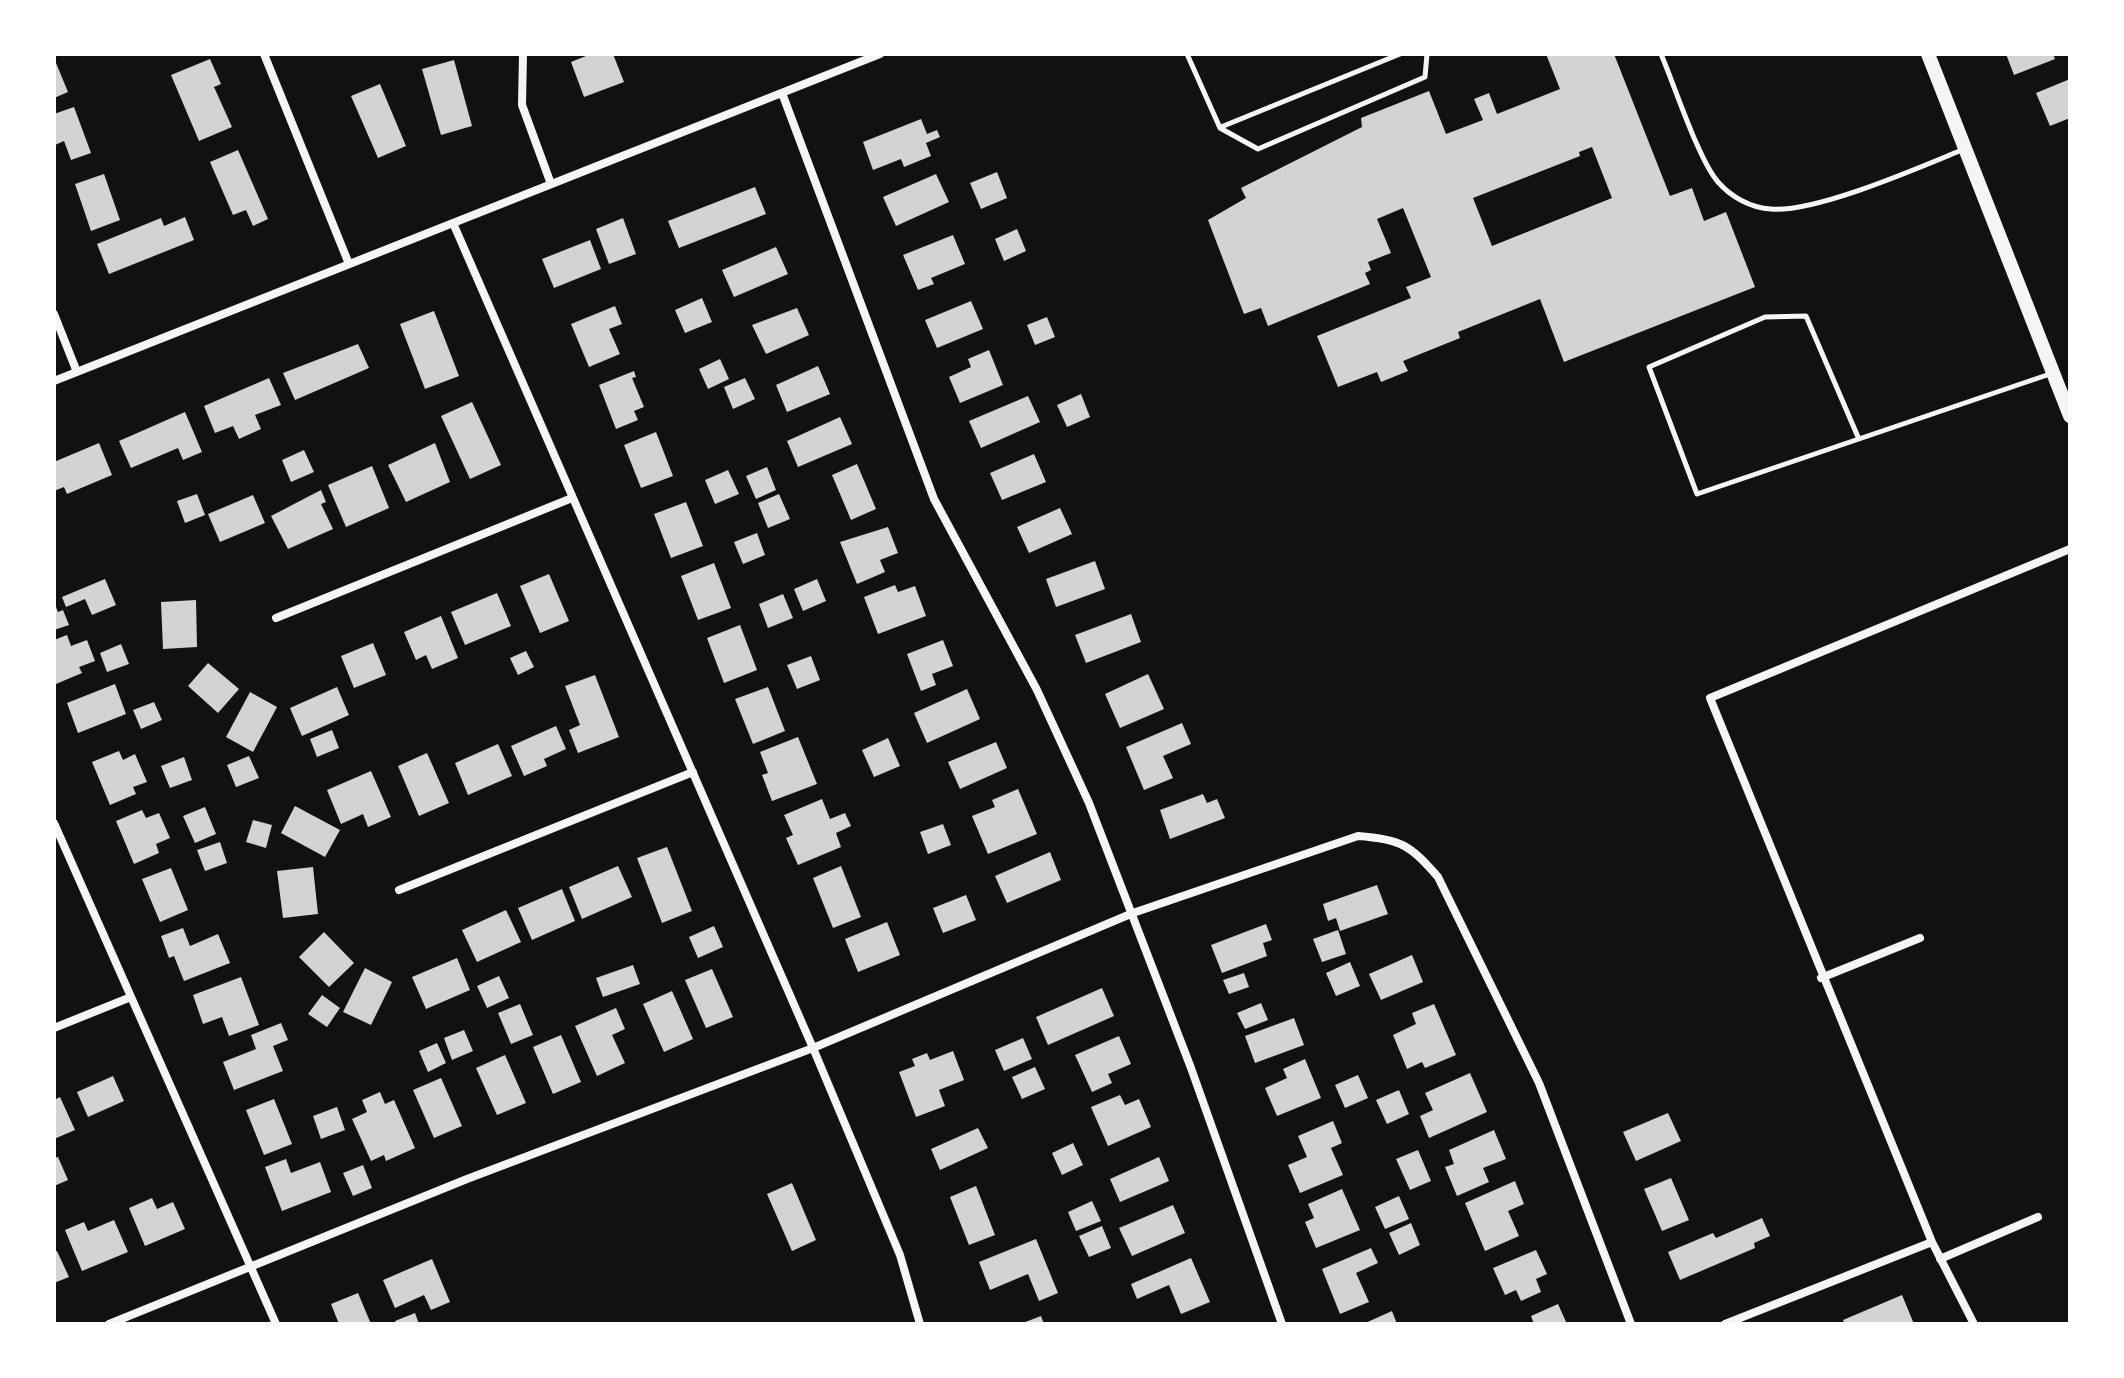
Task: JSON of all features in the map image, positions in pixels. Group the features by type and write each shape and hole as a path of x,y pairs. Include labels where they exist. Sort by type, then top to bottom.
{"main road":[{"path":"1928,54 2070,416"}],"street":[{"path":"264,54 349,264"},
{"path":"523,54 522,105 551,184"},
{"path":"54,381 880,54"},
{"path":"782,93 934,499 1037,690 1089,803 1133,913 1282,1324"},
{"path":"453,223 813,1048 900,1255 920,1324"},
{"path":"54,314 77,372"},
{"path":"276,618 572,498"},
{"path":"1974,1324 1932,1242 1821,978 1710,698 2070,549"},
{"path":"399,890 693,772"},
{"path":"54,823 276,1324"},
{"path":"109,1324 467,1179 813,1048 1133,913 1358,836 1392,839 1419,855 1438,877 1539,1083 1631,1324"},
{"path":"1821,978 1920,938"},
{"path":"54,1028 131,997"},
{"path":"1940,1259 2038,1217"},
{"path":"1725,1324 1932,1242"}],"lane":[{"path":"1187,54 1220,128 1258,149 1425,77 1427,54"},
{"path":"1220,128 1400,54"},
{"path":"1661,54 1712,173 1730,193 1756,208 1796,208 1887,180 1965,149"},
{"path":"1858,437 1806,316 1765,317 1649,367 1697,494 2053,373"}],"building":[{"path":"591,54 613,54 624,82 584,97 571,62"},
{"path":"1546,54 1614,54 1670,196 1692,188 1704,221 1726,212 1755,287 1564,362 1540,299 1458,332 1460,338 1403,361 1408,371 1381,382 1377,372 1338,387 1317,336 1411,298 1406,287 1431,277 1403,208 1377,219 1391,253 1368,262 1371,270 1365,273 1370,284 1268,326 1261,308 1244,314 1208,220 1246,198 1241,188 1362,127 1361,118 1429,91 1446,134 1483,120 1474,99 1489,93 1497,114 1560,89","holes":["1592,147 1612,198 1492,246 1473,198 1580,156 1579,152"]},
{"path":"2006,54 2053,54 2055,59 2014,75"},
{"path":"54,58 68,92 54,98"},
{"path":"210,59 221,84 214,87 232,127 199,141 171,75"},
{"path":"454,60 472,126 441,135 422,69"},
{"path":"2070,79 2070,118 2050,126 2036,93"},
{"path":"380,84 406,146 378,158 351,96"},
{"path":"74,107 91,153 71,160 64,141 55,145 54,114"},
{"path":"921,119 927,134 937,130 940,137 926,143 931,156 904,167 901,159 873,170 863,142"},
{"path":"238,150 268,219 253,226 246,210 233,215 210,162"},
{"path":"997,172 1007,198 981,209 970,183"},
{"path":"104,174 120,220 91,231 75,184"},
{"path":"936,174 949,202 896,226 883,197"},
{"path":"755,187 766,214 679,248 668,221"},
{"path":"185,217 194,240 109,274 97,244 161,218 164,226"},
{"path":"623,218 636,254 609,264 596,229"},
{"path":"1017,229 1026,251 1004,261 995,239"},
{"path":"953,235 965,264 931,278 934,284 918,290 903,255"},
{"path":"590,240 601,269 554,288 542,259"},
{"path":"776,247 788,274 734,297 722,270"},
{"path":"702,298 712,322 685,333 675,310"},
{"path":"971,301 983,329 937,348 925,320"},
{"path":"615,306 622,324 609,329 620,354 589,367 571,324"},
{"path":"797,308 809,335 766,354 752,325"},
{"path":"434,311 459,376 425,389 400,324"},
{"path":"1047,317 1055,337 1035,345 1027,325"},
{"path":"358,344 369,368 295,400 283,373"},
{"path":"989,350 1003,385 960,403 949,377 971,367 968,359"},
{"path":"720,359 729,379 708,389 699,369"},
{"path":"818,366 830,394 787,412 776,385"},
{"path":"634,371 636,377 632,378 644,407 634,411 638,420 616,429 599,385"},
{"path":"269,378 281,405 255,415 261,429 239,439 233,426 215,433 204,406"},
{"path":"745,378 755,399 733,409 724,387"},
{"path":"1081,394 1090,417 1067,427 1057,405"},
{"path":"1028,396 1040,422 981,448 969,421"},
{"path":"472,402 501,465 470,479 441,416"},
{"path":"185,412 202,452 183,460 178,448 131,468 119,441"},
{"path":"840,417 852,444 798,467 787,441"},
{"path":"656,432 673,476 641,488 624,445"},
{"path":"99,443 112,475 67,494 64,487 54,491 54,462"},
{"path":"435,443 450,482 406,502 388,465"},
{"path":"304,450 314,472 291,482 282,460"},
{"path":"1034,454 1046,482 1002,500 990,473"},
{"path":"857,464 876,509 851,520 832,475"},
{"path":"372,466 389,508 346,527 328,485"},
{"path":"767,467 776,490 756,499 746,476"},
{"path":"728,470 739,494 715,504 705,480"},
{"path":"321,490 326,502 321,504 333,529 288,549 271,516"},
{"path":"197,494 205,515 185,523 177,501"},
{"path":"779,494 790,519 768,528 758,503"},
{"path":"253,495 265,523 220,542 208,514"},
{"path":"686,502 703,546 671,558 654,514"},
{"path":"1060,508 1072,534 1029,553 1017,527"},
{"path":"888,527 898,553 880,560 885,572 857,584 840,542"},
{"path":"757,533 765,555 743,564 734,542"},
{"path":"1095,561 1105,589 1056,607 1046,579"},
{"path":"714,563 731,608 698,620 681,576"},
{"path":"549,574 569,621 540,633 520,586"},
{"path":"105,579 116,605 92,615 85,599 66,607 62,597"},
{"path":"817,579 826,601 803,611 794,589"},
{"path":"895,585 898,592 915,586 926,616 878,634 864,597"},
{"path":"497,593 511,626 465,645 451,612"},
{"path":"783,594 793,618 768,628 759,604"},
{"path":"196,600 197,647 163,649 161,602"},
{"path":"54,602 58,612 63,610 69,625 54,630"},
{"path":"1131,614 1141,642 1086,663 1075,635"},
{"path":"441,616 458,658 432,669 426,655 416,660 404,632"},
{"path":"740,625 757,670 724,683 707,638"},
{"path":"67,635 71,646 87,640 95,661 79,667 82,673 56,684 54,640"},
{"path":"943,640 953,666 932,674 936,685 921,691 907,654"},
{"path":"373,643 386,675 354,688 341,656"},
{"path":"121,644 129,664 107,672 100,653"},
{"path":"526,651 534,667 518,675 510,658"},
{"path":"811,656 820,680 797,689 787,665"},
{"path":"208,663 239,689 218,713 188,686"},
{"path":"1148,674 1164,709 1120,728 1105,694"},
{"path":"595,675 619,737 578,753 569,730 580,725 565,686"},
{"path":"115,684 126,714 78,733 67,703"},
{"path":"337,687 349,715 302,736 290,708"},
{"path":"768,687 785,731 753,744 735,699"},
{"path":"967,689 980,719 927,743 914,713"},
{"path":"250,692 277,707 253,752 226,737"},
{"path":"154,702 162,720 141,729 133,710"},
{"path":"1182,723 1191,744 1163,756 1173,778 1144,790 1126,747"},
{"path":"556,726 566,749 544,759 547,766 524,776 511,746"},
{"path":"332,730 339,748 317,757 310,739"},
{"path":"798,737 817,784 772,801 762,775 768,773 760,752"},
{"path":"888,738 900,766 874,777 862,750"},
{"path":"996,742 1007,768 960,789 948,762"},
{"path":"498,744 512,776 468,795 455,763"},
{"path":"119,751 123,760 135,754 147,782 133,787 136,794 110,805 92,762"},
{"path":"427,753 449,803 419,816 398,766"},
{"path":"249,756 259,778 236,787 227,765"},
{"path":"184,757 192,780 170,788 161,766"},
{"path":"371,771 391,817 368,827 363,814 341,824 327,790"},
{"path":"1018,789 1037,834 988,854 972,816 995,807 992,800"},
{"path":"1203,794 1207,803 1217,799 1225,818 1170,839 1160,810"},
{"path":"822,799 830,819 845,813 851,826 836,833 841,847 798,865 786,838 793,835 784,815"},
{"path":"295,806 340,830 325,857 281,833"},
{"path":"205,807 216,834 195,843 183,816"},
{"path":"142,810 146,818 159,813 170,838 156,844 159,853 134,864 116,821"},
{"path":"253,820 272,825 266,848 246,842"},
{"path":"943,824 951,845 928,854 920,832"},
{"path":"220,842 227,863 205,871 197,850"},
{"path":"667,847 692,911 662,923 637,858"},
{"path":"1050,852 1061,880 1007,903 995,876"},
{"path":"618,866 632,897 582,919 569,887"},
{"path":"841,866 861,917 833,928 813,878"},
{"path":"313,867 318,914 283,918 277,871"},
{"path":"171,868 188,910 160,922 142,879"},
{"path":"1377,885 1388,914 1340,931 1336,918 1328,921 1323,904"},
{"path":"562,889 575,921 532,940 518,908"},
{"path":"966,895 976,920 943,933 933,908"},
{"path":"506,910 521,942 477,962 462,930"},
{"path":"887,922 900,955 858,972 845,939"},
{"path":"1266,924 1272,940 1263,943 1267,956 1222,973 1211,945"},
{"path":"714,926 723,947 698,958 689,937"},
{"path":"183,928 190,946 218,934 230,963 184,981 174,956 169,958 161,936"},
{"path":"1338,930 1346,954 1322,962 1313,939"},
{"path":"324,932 354,963 329,987 299,957"},
{"path":"1412,955 1423,982 1381,1000 1369,974"},
{"path":"457,958 470,990 426,1009 412,977"},
{"path":"1350,962 1360,986 1336,996 1326,973"},
{"path":"633,965 640,984 603,997 596,978"},
{"path":"365,968 392,982 371,1025 343,1012"},
{"path":"712,969 733,1017 706,1028 685,980"},
{"path":"1244,973 1249,987 1229,994 1223,980"},
{"path":"499,976 509,998 487,1008 477,986"},
{"path":"241,977 259,1025 229,1036 222,1017 203,1024 193,995"},
{"path":"1102,988 1114,1016 1048,1045 1036,1017"},
{"path":"672,991 693,1039 664,1052 643,1004"},
{"path":"322,995 340,1008 327,1027 308,1014"},
{"path":"1261,1003 1268,1020 1245,1029 1237,1013"},
{"path":"520,1004 533,1035 511,1044 498,1013"},
{"path":"1434,1004 1456,1055 1425,1068 1422,1062 1407,1069 1393,1035 1416,1024 1412,1013"},
{"path":"616,1008 625,1029 612,1035 625,1063 597,1076 575,1026"},
{"path":"1294,1018 1304,1045 1255,1063 1245,1036"},
{"path":"281,1023 288,1040 273,1046 283,1071 234,1090 223,1062 256,1049 251,1035"},
{"path":"464,1030 473,1051 452,1060 444,1038"},
{"path":"561,1035 581,1082 553,1094 533,1047"},
{"path":"1119,1036 1131,1064 1108,1074 1112,1083 1092,1092 1075,1055"},
{"path":"1023,1038 1032,1059 1004,1071 995,1050"},
{"path":"437,1043 446,1063 428,1072 419,1051"},
{"path":"953,1051 964,1080 939,1090 945,1106 916,1117 899,1072 915,1066 912,1059 927,1053 930,1060"},
{"path":"505,1055 526,1103 497,1115 476,1068"},
{"path":"1305,1059 1321,1098 1277,1116 1265,1088 1287,1078 1283,1069"},
{"path":"1035,1067 1045,1089 1022,1099 1012,1077"},
{"path":"1470,1073 1487,1112 1429,1138 1420,1116 1433,1110 1425,1093"},
{"path":"1358,1075 1368,1098 1345,1108 1335,1085"},
{"path":"113,1076 124,1101 88,1117 77,1092"},
{"path":"441,1078 462,1126 434,1138 413,1090"},
{"path":"1399,1090 1409,1114 1387,1124 1376,1100"},
{"path":"380,1092 385,1104 394,1100 415,1148 386,1161 384,1155 371,1161 352,1119 367,1112 362,1100"},
{"path":"1120,1095 1125,1105 1139,1099 1151,1127 1108,1146 1091,1107"},
{"path":"60,1097 75,1130 54,1139 54,1100"},
{"path":"274,1099 292,1144 264,1155 246,1110"},
{"path":"337,1107 345,1130 321,1139 313,1116"},
{"path":"1668,1113 1681,1141 1636,1161 1623,1132"},
{"path":"1333,1121 1342,1143 1331,1148 1343,1175 1300,1193 1288,1165 1307,1157 1298,1136"},
{"path":"978,1128 988,1148 940,1170 931,1149"},
{"path":"1494,1130 1506,1159 1483,1168 1489,1182 1457,1196 1445,1167 1454,1164 1449,1150"},
{"path":"1073,1143 1083,1165 1062,1175 1052,1153"},
{"path":"1418,1150 1431,1181 1410,1190 1396,1159"},
{"path":"58,1157 68,1180 54,1186 54,1158"},
{"path":"1159,1157 1169,1181 1120,1202 1110,1179"},
{"path":"286,1159 291,1173 320,1162 331,1192 282,1211 265,1167"},
{"path":"363,1165 372,1188 353,1196 343,1173"},
{"path":"1671,1178 1689,1220 1662,1231 1644,1189"},
{"path":"1515,1181 1524,1204 1508,1211 1519,1236 1485,1251 1465,1203"},
{"path":"792,1183 816,1240 792,1251 767,1194"},
{"path":"976,1186 995,1235 969,1245 950,1197"},
{"path":"1342,1189 1360,1230 1316,1248 1305,1222 1314,1218 1308,1204"},
{"path":"1399,1196 1409,1219 1385,1229 1375,1207"},
{"path":"152,1198 157,1209 173,1202 185,1229 145,1246 129,1208"},
{"path":"1092,1201 1101,1221 1076,1231 1068,1212"},
{"path":"1173,1205 1185,1233 1132,1256 1119,1228"},
{"path":"1762,1218 1770,1236 1754,1243 1755,1248 1680,1280 1668,1252 1713,1233 1716,1238"},
{"path":"114,1220 128,1252 82,1271 65,1230 84,1222 88,1231"},
{"path":"1411,1223 1420,1245 1399,1255 1389,1233"},
{"path":"1102,1226 1111,1248 1089,1257 1079,1236"},
{"path":"1036,1239 1058,1293 1039,1301 1028,1274 990,1290 979,1262"},
{"path":"1371,1248 1378,1263 1356,1273 1369,1302 1340,1314 1322,1269"},
{"path":"1536,1250 1547,1274 1536,1279 1541,1292 1521,1301 1516,1290 1505,1295 1493,1268"},
{"path":"57,1251 69,1277 54,1283 54,1252"},
{"path":"1191,1258 1210,1302 1181,1314 1169,1285 1137,1299 1131,1284"},
{"path":"432,1259 450,1302 431,1310 424,1295 395,1308 383,1280"},
{"path":"358,1293 371,1324 339,1324 331,1304"},
{"path":"1902,1295 1914,1324 1844,1324 1843,1320"},
{"path":"1558,1304 1567,1324 1534,1324 1531,1316"},
{"path":"1392,1311 1397,1324 1363,1324"},
{"path":"415,1313 419,1324 396,1324 395,1321"},
{"path":"1041,1316 1044,1324 1020,1324"}]}
